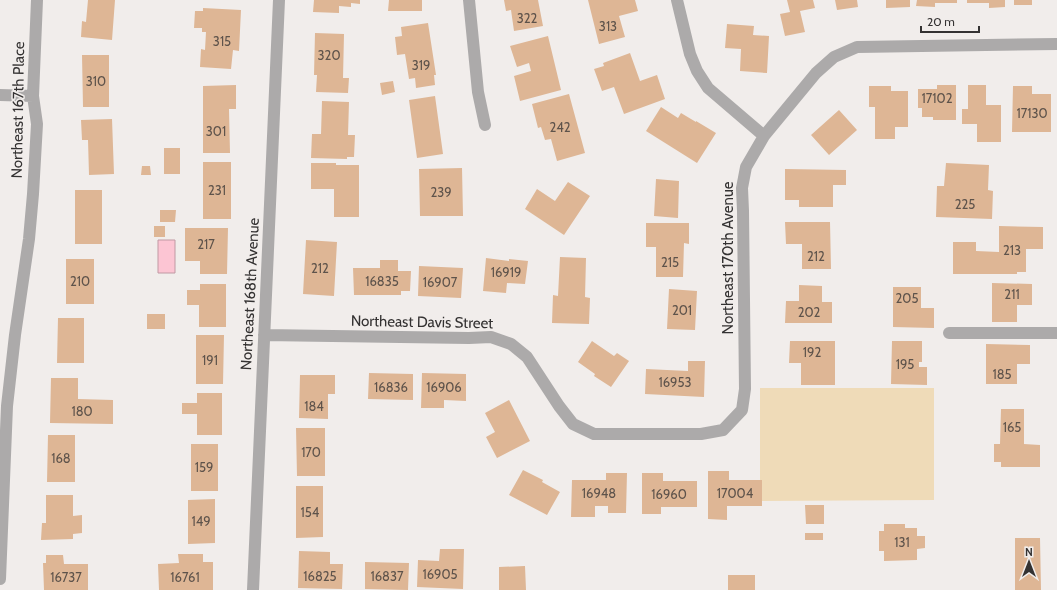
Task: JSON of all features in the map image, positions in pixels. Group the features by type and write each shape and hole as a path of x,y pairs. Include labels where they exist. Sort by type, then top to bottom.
{"street":[{"name":"Northeast 167th Place","path":"0,579 7,406 33,194 37,124 33,96 37,0"},
{"name":"Northeast 168th Avenue","path":"253,590 279,0"},
{"path":"468,0 478,92 485,125"},
{"path":"677,0 690,54 700,76 708,88 764,136"},
{"name":"Northeast 170th Avenue","path":"742,410 745,389 742,188 746,167 764,136 816,73 834,57 857,47 1057,44"},
{"path":"0,95 33,96"},
{"path":"949,333 1057,333"},
{"name":"Northeast Davis Street","path":"264,335 491,337 511,344 527,357 559,406 573,424 594,434 701,434 723,430 742,410"}],"shaded area":[{"path":"158,240 175,240 175,273 158,273"},
{"path":"760,388 934,388 934,500 760,501"}],"building":[{"path":"88,0 115,0 112,40 81,37 82,21 86,22"},
{"path":"314,0 360,0 360,4 351,3 351,7 339,6 339,13 313,12"},
{"path":"389,0 422,0 422,11 388,11"},
{"path":"504,0 538,0 543,26 514,31 511,10 506,11"},
{"path":"588,0 635,0 638,11 619,16 625,37 599,44"},
{"path":"787,0 813,0 815,8 800,11 805,32 785,36 780,14 790,12"},
{"path":"835,0 857,0 858,7 837,10"},
{"path":"886,0 910,0 910,7 886,8"},
{"path":"917,0 957,0 957,3 935,3 935,7 916,6"},
{"path":"967,0 1005,0 1005,7 989,8 989,3 967,3"},
{"path":"1014,0 1032,0 1032,5 1014,5"},
{"path":"203,8 241,10 239,51 233,50 231,69 200,67 201,49 205,50 206,32 202,32 202,28 194,28 195,11 203,11"},
{"path":"428,23 436,75 434,75 435,85 416,88 415,78 409,79 405,54 397,55 395,37 402,36 401,27"},
{"path":"727,24 754,26 753,35 769,36 767,73 740,71 741,49 725,48"},
{"path":"315,33 344,34 343,78 349,78 348,93 316,92 317,75 314,75"},
{"path":"548,36 561,90 520,101 514,76 531,71 529,63 517,67 510,46"},
{"path":"630,53 640,81 657,75 665,99 624,114 614,87 602,91 594,69 604,66 603,63"},
{"path":"82,55 109,55 109,107 83,107"},
{"path":"393,81 395,92 382,95 380,83"},
{"path":"236,85 236,109 229,109 230,153 203,153 203,86"},
{"path":"937,85 956,85 956,120 933,120 933,117 922,117 922,108 918,108 918,89 937,89"},
{"path":"968,85 986,85 986,105 1001,105 1001,142 977,142 977,124 962,124 962,109 968,109"},
{"path":"869,86 891,86 891,91 908,91 908,127 895,127 895,139 875,139 875,107 869,107"},
{"path":"1013,86 1032,86 1032,94 1051,94 1051,132 1012,132"},
{"path":"569,94 585,153 557,161 551,139 545,140 541,127 538,128 532,104"},
{"path":"435,96 443,154 417,158 409,100"},
{"path":"322,101 349,102 348,135 355,135 354,157 347,157 347,159 311,158 312,134 321,134"},
{"path":"661,107 678,118 681,113 716,133 697,163 646,131"},
{"path":"839,110 857,130 829,155 811,135"},
{"path":"112,119 114,174 89,175 88,140 82,140 81,120"},
{"path":"164,148 180,148 180,174 164,174"},
{"path":"203,162 231,162 231,219 203,219"},
{"path":"311,163 359,165 359,217 334,217 334,189 311,189"},
{"path":"946,163 989,165 988,190 993,191 992,219 936,217 937,186 944,186"},
{"path":"142,166 150,166 151,175 141,175"},
{"path":"462,168 463,216 420,216 419,169"},
{"path":"785,169 846,170 846,185 833,185 833,207 799,207 799,200 785,200"},
{"path":"656,179 679,181 678,218 654,216"},
{"path":"568,182 590,196 564,235 525,209 537,189 555,201"},
{"path":"75,190 102,190 102,244 75,244"},
{"path":"160,210 176,210 175,222 160,222"},
{"path":"785,222 830,222 831,269 802,269 802,244 786,244"},
{"path":"646,223 689,223 689,244 684,243 683,277 656,277 656,247 646,247"},
{"path":"154,226 165,226 165,237 154,237"},
{"path":"999,226 1043,227 1043,249 1026,249 1026,272 1017,272 1017,274 953,274 953,242 976,242 976,251 999,252"},
{"path":"185,228 228,228 227,274 200,274 200,261 185,261"},
{"path":"306,240 337,242 334,296 303,294"},
{"path":"560,257 586,258 585,297 590,298 589,324 552,323 553,295 558,296"},
{"path":"486,258 509,261 509,259 528,261 525,284 507,283 506,293 483,291"},
{"path":"66,259 94,259 94,304 66,304"},
{"path":"380,260 398,260 398,271 411,271 410,291 401,291 401,295 354,295 353,268 380,268"},
{"path":"419,266 463,268 461,298 418,296"},
{"path":"992,283 1032,284 1032,305 1017,305 1017,322 992,322"},
{"path":"200,284 226,284 226,327 199,327 199,305 187,305 187,290 200,290"},
{"path":"799,285 822,286 822,302 832,302 832,323 785,323 786,301 799,301"},
{"path":"893,287 921,287 921,308 934,308 934,328 893,327"},
{"path":"669,289 697,291 695,330 667,329"},
{"path":"147,314 165,314 165,329 147,329"},
{"path":"58,318 84,318 84,363 57,363"},
{"path":"196,335 224,335 223,384 196,384"},
{"path":"592,341 614,356 617,353 629,361 611,387 594,376 595,374 578,362"},
{"path":"790,341 835,341 835,385 801,385 801,363 789,363"},
{"path":"892,341 922,341 922,362 919,362 919,367 927,367 927,385 891,384"},
{"path":"986,344 1030,345 1030,364 1017,364 1017,384 986,384"},
{"path":"688,361 705,361 704,397 645,394 646,369 688,371"},
{"path":"369,373 413,374 413,400 368,399"},
{"path":"422,373 466,374 466,401 444,400 444,408 421,408"},
{"path":"300,375 335,375 335,394 328,394 328,419 299,418"},
{"path":"51,378 78,378 78,399 113,400 113,424 50,423"},
{"path":"197,393 222,393 222,435 197,435 197,414 182,414 182,403 197,403"},
{"path":"509,400 530,441 497,458 486,437 495,432 485,413"},
{"path":"1001,409 1024,409 1024,444 1040,445 1040,467 1001,467 1001,462 994,462 994,444 1000,444"},
{"path":"296,428 325,428 325,476 297,476"},
{"path":"48,435 75,435 75,482 47,482"},
{"path":"191,444 218,444 218,491 191,491"},
{"path":"523,470 543,480 542,482 560,492 547,515 509,495"},
{"path":"708,471 729,471 729,480 762,480 762,506 727,506 727,520 708,519"},
{"path":"606,473 627,473 626,513 608,513 608,506 595,506 595,517 571,517 572,480 606,480"},
{"path":"642,473 663,473 663,481 697,481 697,507 661,507 661,514 642,514"},
{"path":"296,486 323,486 323,537 296,538"},
{"path":"46,495 73,495 73,516 82,515 82,533 73,534 73,539 41,540 42,523 46,523"},
{"path":"215,499 215,543 188,544 188,500"},
{"path":"805,505 824,505 824,524 806,524"},
{"path":"884,524 905,524 905,528 917,528 917,536 925,536 925,548 917,549 917,560 884,561 884,551 879,551 879,531 884,531"},
{"path":"805,533 823,533 823,540 805,540"},
{"path":"1015,538 1040,538 1041,590 1015,590"},
{"path":"440,549 464,549 463,589 417,587 418,560 439,561"},
{"path":"299,551 330,552 330,564 343,564 342,589 298,588"},
{"path":"178,554 203,554 203,562 213,562 213,590 159,590 158,564 179,563"},
{"path":"46,555 63,555 64,564 88,564 88,590 44,590 43,563 46,563"},
{"path":"365,562 409,563 408,590 365,589"},
{"path":"525,566 526,590 499,590 499,567"},
{"path":"728,575 755,575 755,590 728,590"}]}
